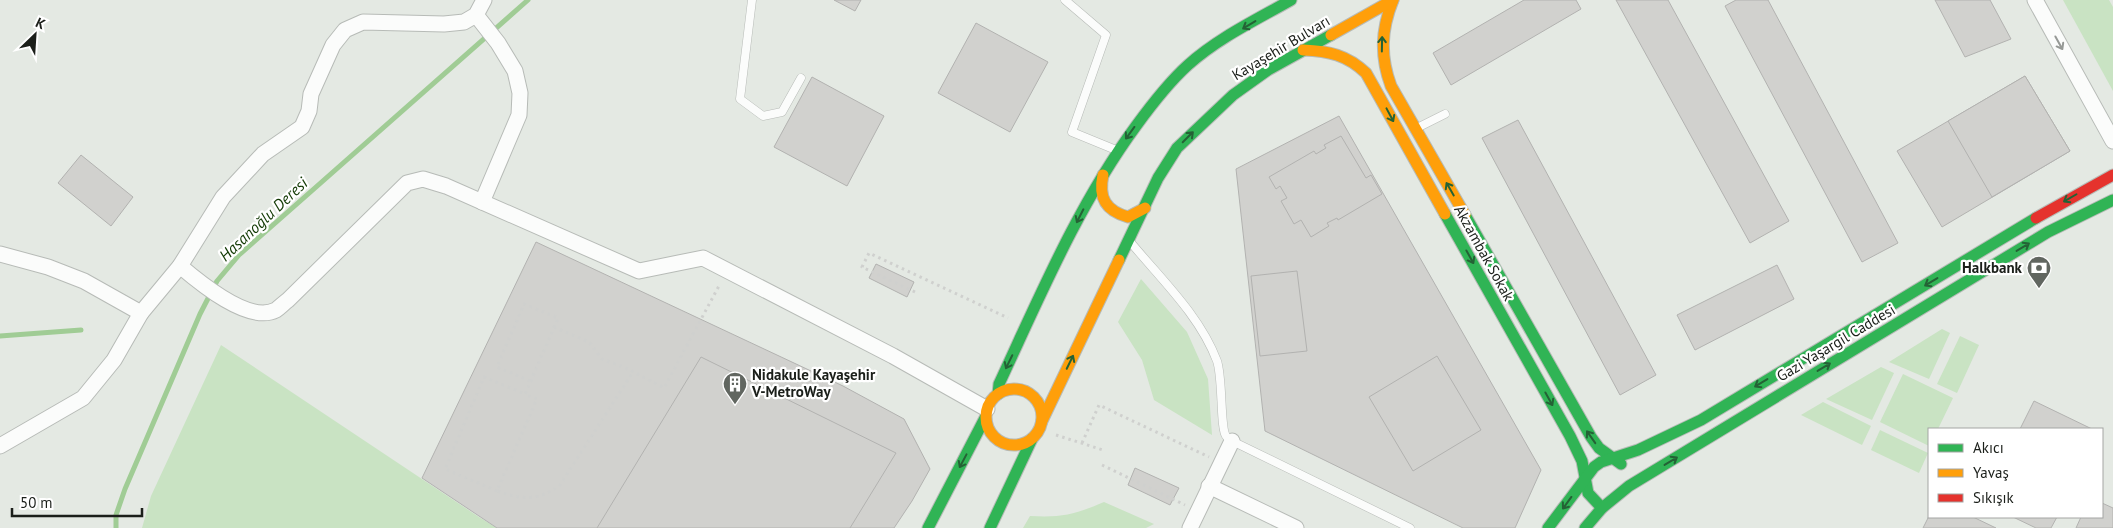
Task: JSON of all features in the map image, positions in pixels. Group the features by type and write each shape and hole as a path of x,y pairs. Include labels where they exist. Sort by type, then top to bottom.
{"street":[{"path":"0,446 83,398 114,360 141,313 180,266 223,198 263,154 302,127 309,111 311,94 333,45 345,30 363,22 444,24 464,22 476,15 484,0"},
{"path":"928,528 998,394 999,384 1082,212 1117,151 1174,79 1196,58 1290,0"},
{"name":"Kayaşehir Bulvarı","path":"990,528 1127,237 1176,148 1233,95 1268,70 1393,0"},
{"name":"Akzambak Sokak","path":"1393,0 1381,39 1384,64 1391,86 1590,437 1613,459 1627,469 1630,478 1629,486"},
{"path":"2035,0 2113,141"},
{"path":"476,15 498,43 515,71 520,94 519,116 482,202"},
{"name":"Akzambak Sokak","path":"1303,50 1342,54 1357,64 1369,78 1570,436 1581,458 1586,477 1585,490 1590,498 1602,508"},
{"path":"1104,174 1100,187 1101,196 1104,204 1120,219 1128,217 1144,208"},
{"path":"1548,528 1594,467 1638,450 1701,420 1949,270 2113,175"},
{"path":"180,266 198,281 233,304 260,312 275,310 288,300 407,183 423,179 446,186 639,271 703,258 893,356 986,414"},
{"name":"Gazi Yaşargil Caddesi","path":"1586,528 1602,508 1629,486 2048,232 2113,200"},
{"path":"0,254 48,267 84,281 141,313"},
{"path":"1949,270 1957,287"},
{"path":"986,414 987,427 998,441 1016,446 1037,430 1039,405 1026,392 1016,389 998,394"},
{"path":"1190,528 1232,441"},
{"path":"1209,486 1296,528"}],"lane":[{"path":"752,0 740,99 762,116 782,112 801,78"},
{"path":"1065,0 1106,35 1072,132 1117,151"},
{"path":"1402,136 1445,114"},
{"path":"1127,237 1183,304 1203,332 1217,362 1222,385 1223,428 1226,436 1232,441 1410,528"}],"path":[{"path":"916,292 862,267 869,253 1026,326"},
{"path":"554,327 589,342 602,360 633,372 664,388 727,270"},
{"path":"525,394 558,318 524,304 497,367 530,381"},
{"path":"497,490 537,399 484,377 445,469 497,490 522,498 540,497 551,493 560,485 633,372"},
{"path":"1082,443 1099,405 1212,458"},
{"path":"1037,430 1103,450"},
{"path":"1102,465 1174,499"}],"green space":[{"path":"2063,0 2109,0 2113,7 2113,91"},
{"path":"1141,279 1187,332 1208,379 1212,435 1154,400 1142,360 1118,322"},
{"path":"1942,329 1950,333 1929,379 1889,362"},
{"path":"1960,336 1979,345 1957,393 1937,384"},
{"path":"221,345 497,528 142,528 151,496"},
{"path":"1881,367 1894,373 1872,420 1826,399"},
{"path":"1903,374 1953,398 1938,428 1928,428 1928,446 1880,422"},
{"path":"1823,402 1871,426 1862,445 1801,415"},
{"path":"1880,430 1928,453 1919,473 1871,450"},
{"path":"1104,502 1154,524 1146,528 1023,528 1030,516 1068,514 1085,510"}],"building":[{"path":"834,0 861,0 855,11"},
{"path":"1524,0 1576,0 1581,9 1451,85 1433,53"},
{"path":"1616,0 1668,0 1789,221 1750,243"},
{"path":"1736,0 1768,0 1898,243 1862,262 1725,6"},
{"path":"1935,0 1990,0 2011,39 1965,57"},
{"path":"976,23 1048,62 1010,132 938,93"},
{"path":"2025,76 2070,151 1942,227 1897,151"},
{"path":"2025,76 2070,151 1992,197 1948,121"},
{"path":"812,77 884,116 847,186 774,147"},
{"path":"1339,116 1541,470 1515,528 1463,528 1265,431 1236,169"},
{"path":"1518,120 1656,375 1620,395 1482,138"},
{"path":"1341,136 1366,178 1371,175 1382,194 1338,220 1337,218 1327,223 1329,226 1311,237 1301,220 1294,224 1281,201 1287,198 1280,186 1276,189 1269,177 1314,151 1316,154 1326,148 1324,145"},
{"path":"81,155 133,197 111,226 58,183"},
{"name":"Nidakule Kayaşehir V-MetroWay","path":"536,242 843,386 904,419 930,469 894,528 497,528 422,478"},
{"path":"876,264 914,282 907,297 869,278"},
{"path":"1777,265 1794,299 1695,350 1677,315"},
{"path":"1297,271 1307,351 1260,356 1251,276"},
{"path":"1437,356 1481,430 1413,471 1369,397"},
{"name":"Nidakule Kayaşehir V-MetroWay","path":"701,357 896,453 850,528 597,528"},
{"path":"2034,401 2090,428 2020,428"},
{"path":"1135,468 1179,488 1170,505 1128,485"},
{"path":"2103,503 2113,508 2113,528 2076,528 2081,518 2103,518"},
{"path":"1928,518 1975,518 1996,528 1923,528"},
{"path":"2015,518 2056,518 2051,528 2036,528"}],"waterway":[{"name":"Hasanoğlu Deresi","path":"116,528 116,515 125,489 200,314 217,281 239,255 528,0"},
{"path":"0,336 81,330"}],"traffic: fast":[{"path":"998,394 999,384 1078,219 1115,156 1142,118 1160,94 1200,55 1238,30 1291,0"},
{"path":"1119,260 1158,178 1177,148 1233,95 1268,70 1331,35"},
{"path":"1585,528 1602,508 1629,486 2048,232 2113,200"},
{"path":"1445,214 1570,436 1582,461 1588,493 1602,508"},
{"path":"1465,215 1591,437 1599,448 1621,464"},
{"path":"1548,528 1594,467 1601,462 1638,450 1701,420 2036,218"},
{"path":"928,528 985,418"},
{"path":"990,528 1032,439"}],"traffic: slow":[{"path":"1393,0 1386,22 1383,43 1387,75 1391,86 1465,215"},
{"path":"1331,35 1393,0"},
{"path":"1303,50 1321,51 1337,55 1352,62 1366,73 1445,214"},
{"path":"1103,175 1103,197 1105,202 1114,211 1128,217 1145,208"},
{"path":"1042,421 1119,260"},
{"path":"1014,389 1025,391 1034,397 1040,406 1042,417 1040,428 1034,437 1025,443 1014,445 1003,443 994,437 988,428 986,417 988,406 994,397 1003,391 1014,389"}],"traffic: jam":[{"path":"2036,218 2113,175"}],"place":[{"name":"Halkbank","path":"2039,289"},
{"name":"Nidakule Kayaşehir V-MetroWay","path":"735,405"}]}
